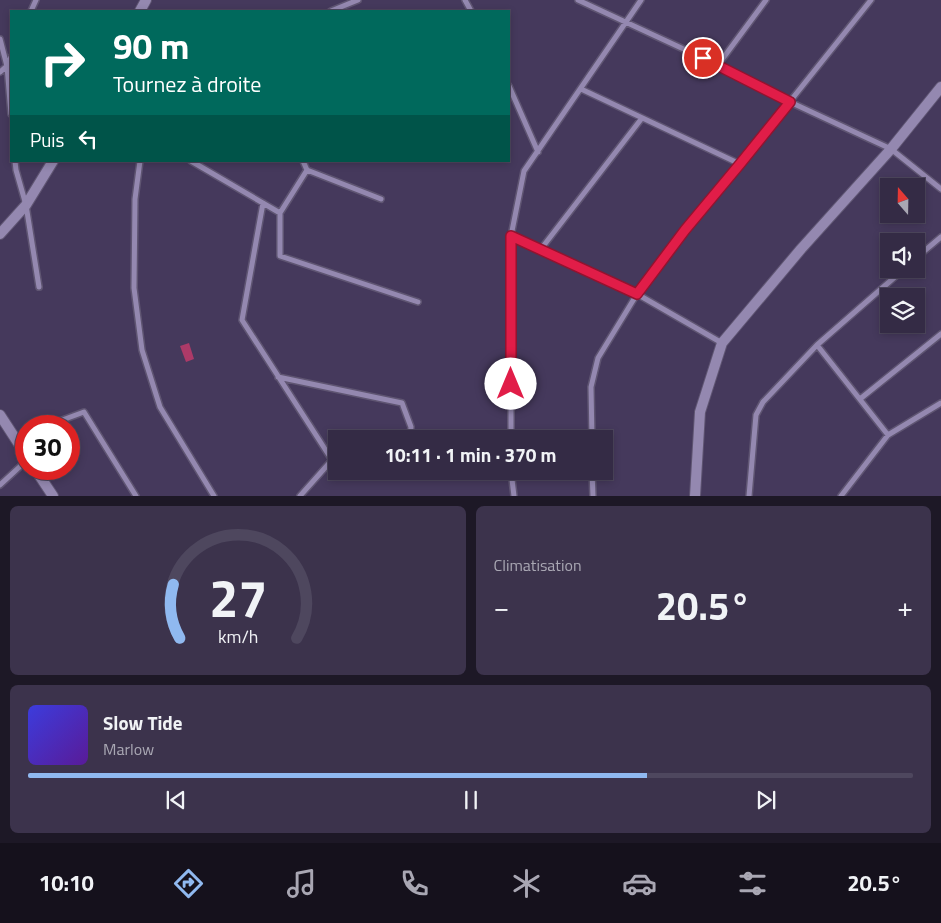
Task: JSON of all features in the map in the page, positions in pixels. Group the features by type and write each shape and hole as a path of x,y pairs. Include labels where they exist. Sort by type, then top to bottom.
{"street":[{"path":"333,10 358,0"},
{"path":"578,0 891,149 941,189"},
{"path":"511,430 511,236 524,171 641,0"},
{"path":"718,65 766,0"},
{"path":"592,430 591,387 598,358 637,294 685,230 790,102 870,0"},
{"path":"0,39 8,66 10,98"},
{"path":"0,72 8,66 10,60"},
{"path":"695,496 700,412 722,343 801,249 891,149 941,87"},
{"path":"510,88 538,152"},
{"path":"581,89 740,164"},
{"path":"541,249 642,118"},
{"path":"15,162 26,205 39,287"},
{"path":"0,234 26,205 52,162"},
{"path":"140,162 136,199 134,288 142,350 160,407 214,496"},
{"path":"193,162 280,213"},
{"path":"303,162 307,170 381,199"},
{"path":"307,170 280,213 280,256 418,302"},
{"path":"263,203 242,320 328,451"},
{"path":"511,236 637,294 722,343"},
{"path":"925,250 941,237"},
{"path":"749,496 756,415 763,402 817,345 894,278"},
{"path":"860,400 941,334"},
{"path":"817,345 888,435"},
{"path":"278,377 402,403 411,430"},
{"path":"841,496 888,435 941,403"},
{"path":"76,415 84,412 136,496"},
{"path":"0,415 15,438"},
{"path":"300,496 328,466"},
{"path":"0,485 15,471"},
{"path":"43,480 54,496"},
{"path":"513,480 514,496"},
{"path":"592,480 593,496"}],"shaded area":[{"path":"189,343 194,359 186,362 180,346"}],"route":[{"path":"511,384 511,236 637,294 685,230 790,102 703,58"}]}
